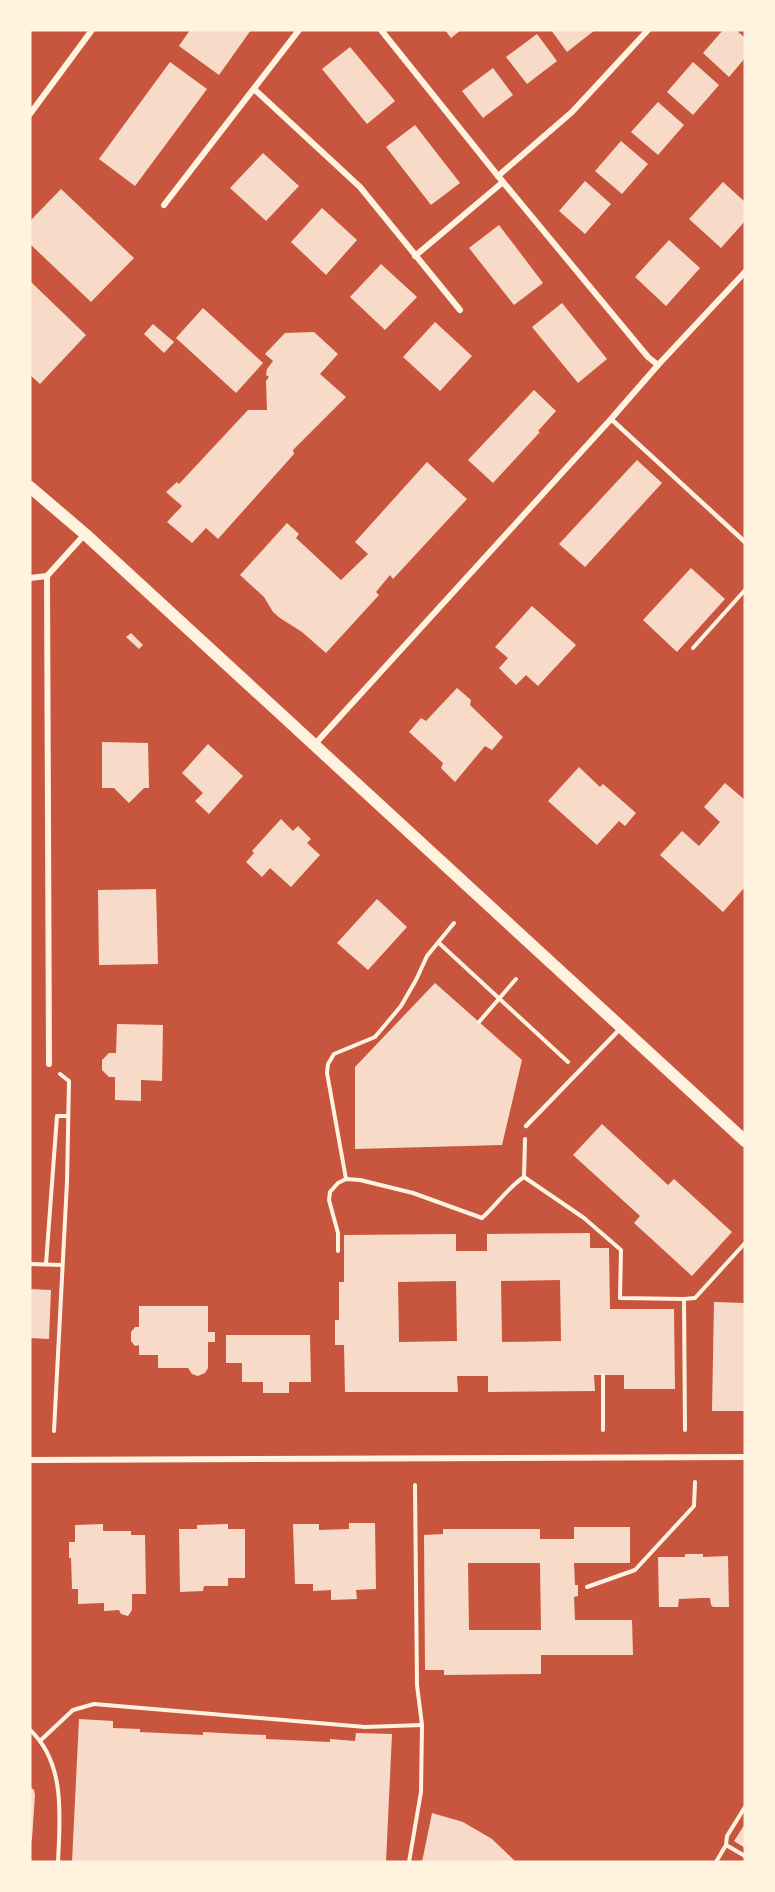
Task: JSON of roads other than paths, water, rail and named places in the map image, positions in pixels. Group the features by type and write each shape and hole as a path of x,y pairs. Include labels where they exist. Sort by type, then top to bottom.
{"main road":[{"path":"30,487 85,534 315,744 745,1141"}],"street":[{"path":"30,114 92,30"},
{"path":"164,205 299,30"},
{"path":"381,30 498,176 648,357 658,365"},
{"path":"498,176 572,112 648,30"},
{"path":"254,89 360,187 460,310"},
{"path":"415,256 503,182"},
{"path":"315,744 745,272"},
{"path":"30,578 47,576 85,534"},
{"path":"47,576 49,1064"},
{"path":"30,1460 745,1457"}],"lane":[{"path":"611,419 745,542"},
{"path":"525,1126 622,1027"}]}
